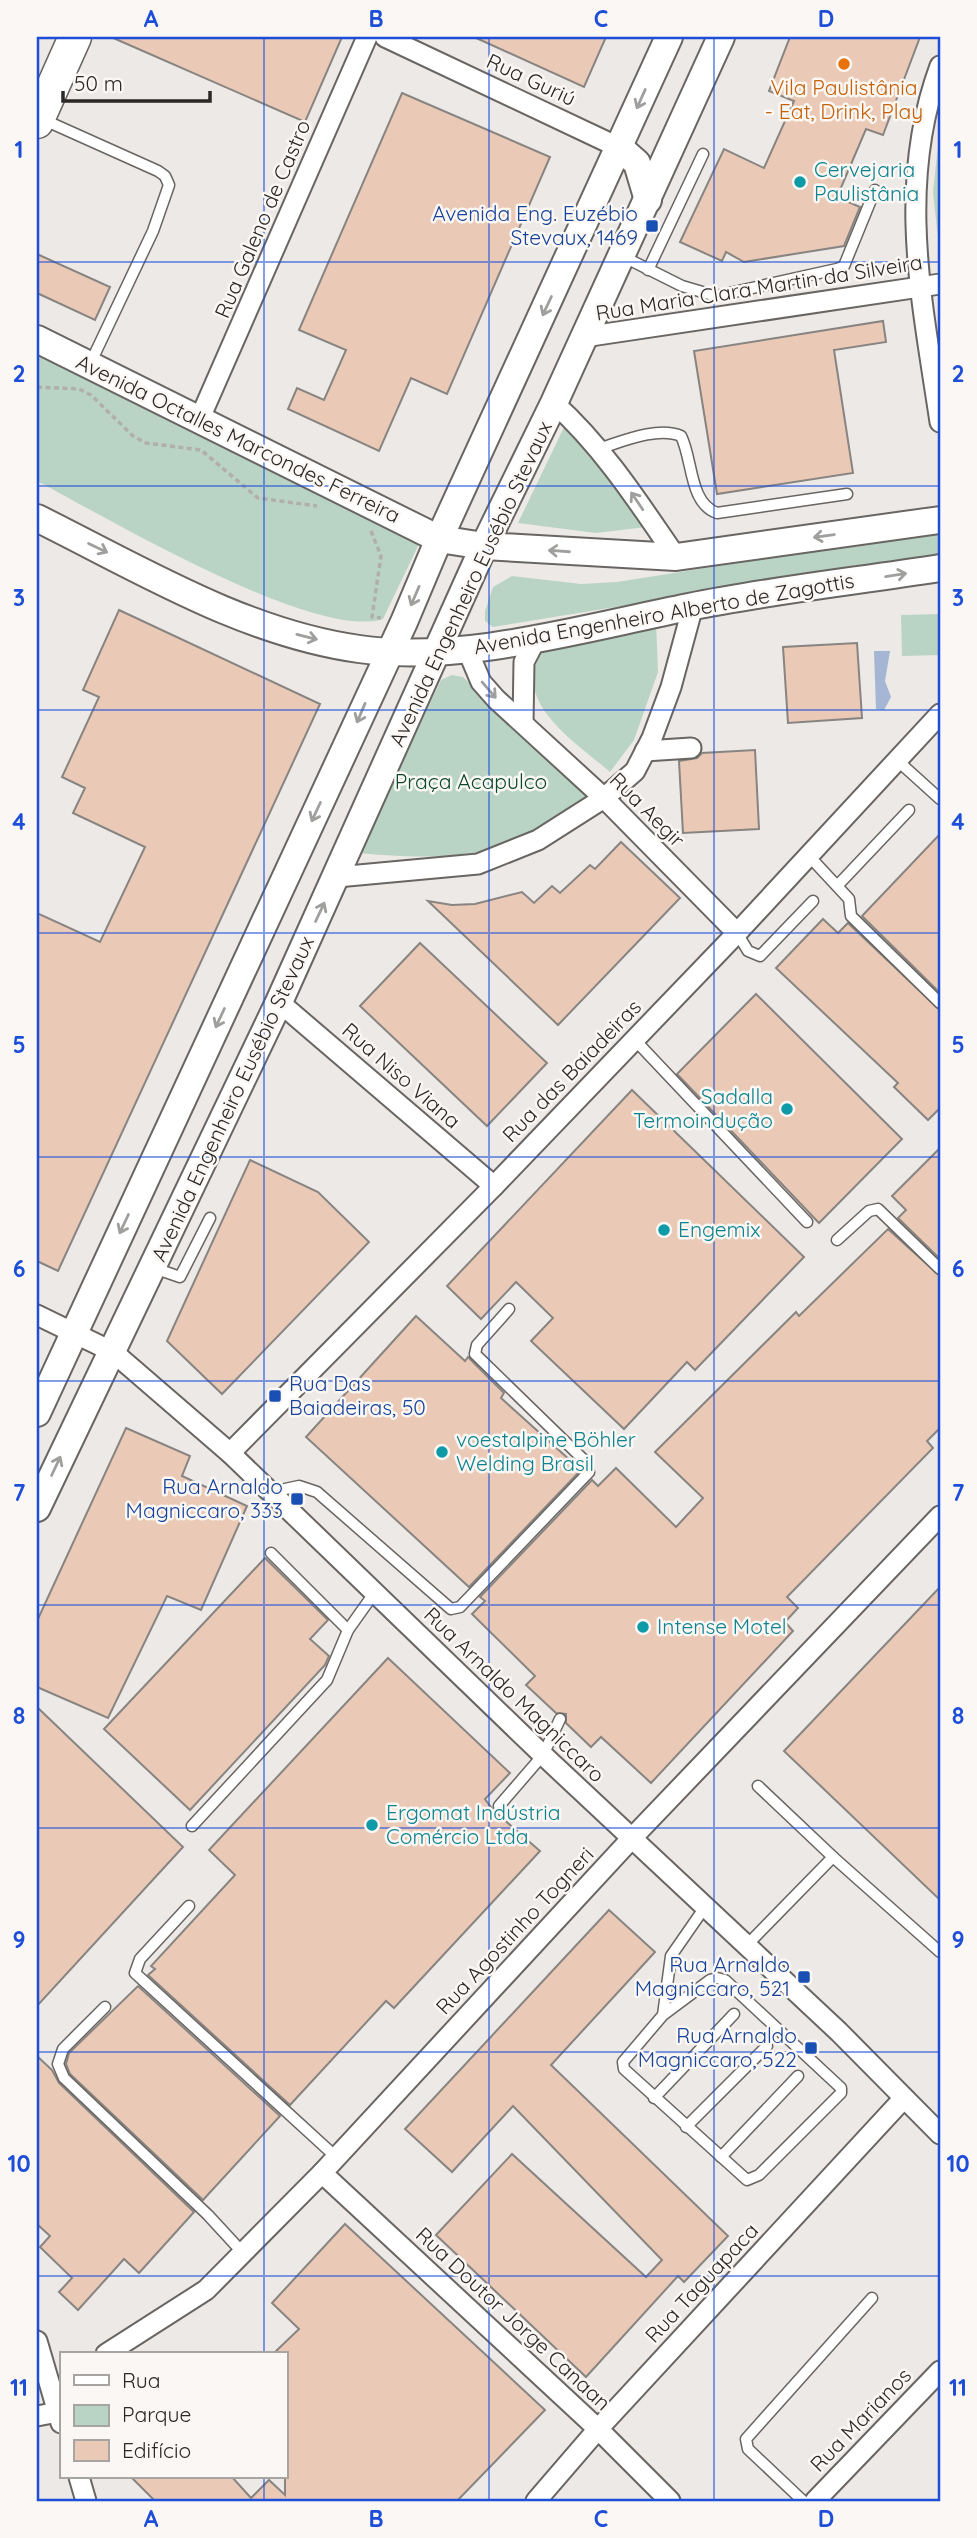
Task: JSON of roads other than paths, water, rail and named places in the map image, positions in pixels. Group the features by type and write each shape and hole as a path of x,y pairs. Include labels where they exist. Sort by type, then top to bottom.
{"highway":[{"path":"38,119 75,37"}],"main road":[{"path":"37,1413 404,622 439,539 669,37"},
{"name":"Avenida Engenheiro Eusébio Stevaux","path":"37,1508 279,1002 484,546 554,403 720,37"},
{"path":"620,148 637,163 648,200"},
{"name":"Avenida Octalles Marcondes Ferreira","path":"37,339 439,539"},
{"path":"37,518 211,604 273,629 356,649 388,653"},
{"path":"439,539 484,546 676,557 940,520"},
{"name":"Avenida Engenheiro Alberto de Zagottis","path":"388,653 467,649 693,606 940,568"},
{"path":"345,750 369,763 378,786"}],"street":[{"name":"Rua Galeno de Castro","path":"200,418 367,37"},
{"name":"Rua Guriú","path":"385,37 620,148"},
{"path":"940,66 918,146 914,198 920,286 940,422"},
{"name":"Rua Maria Clara Martin da Silveira","path":"584,337 940,284"},
{"path":"554,403 621,477 676,557"},
{"path":"337,877 478,864 538,841 604,798 635,771 645,751 671,687 693,606"},
{"path":"523,723 524,662 537,637"},
{"name":"Rua Aegir","path":"467,649 481,682 604,798 737,933"},
{"name":"Rua das Baiadeiras","path":"230,1452 494,1186 737,933 940,713"},
{"path":"645,751 691,748"},
{"name":"Rua Niso Viana","path":"279,1002 494,1186"},
{"name":"Rua Arnaldo Magniccaro","path":"37,1315 113,1352 230,1452 543,1755 747,1945 940,2134"},
{"name":"Rua Agostinho Togneri","path":"109,2352 206,2290 243,2253 322,2173 632,1838 940,1516"},
{"name":"Rua Taguapaca","path":"536,2501 598,2429 904,2098"},
{"name":"Rua Doutor Jorge Canaan","path":"322,2173 598,2429 670,2501"},
{"path":"37,2341 56,2380 60,2417 37,2416"},
{"name":"Rua Marianos","path":"815,2501 940,2371"},
{"path":"79,2478 86,2501"}],"lane":[{"path":"38,119 158,171 165,176 169,185 153,231 90,365"},
{"path":"648,270 703,154"},
{"path":"621,256 648,270 716,296 837,269 844,265 875,190"},
{"path":"598,449 642,436 672,432 681,436 699,499 706,509 717,513 847,494"},
{"path":"898,761 940,799"},
{"path":"838,885 909,810"},
{"path":"809,856 849,899 851,916 940,1003"},
{"path":"737,933 748,951 760,956 813,901"},
{"path":"634,1039 807,1222"},
{"path":"837,1240 869,1211 878,1209 940,1269"},
{"path":"154,1268 180,1278 211,1218"},
{"path":"271,1492 299,1486 317,1492 451,1609 460,1608 589,1472 586,1462 475,1354 477,1345 509,1309"},
{"path":"271,1553 348,1630"},
{"path":"192,1826 327,1681 348,1630 375,1592"},
{"path":"499,1807 543,1755 561,1719"},
{"path":"758,1787 940,1952"},
{"path":"747,1945 833,1857"},
{"path":"189,1906 140,1959 135,1973 336,2157"},
{"path":"663,2015 671,1956 705,1906"},
{"path":"710,1980 725,1980 841,2088 841,2093 752,2180 747,2180 624,2068 624,2062 663,2015 710,1980"},
{"path":"106,2007 63,2049 58,2064 64,2078 208,2215 243,2253"},
{"path":"654,2098 734,2014"},
{"path":"686,2127 767,2046"},
{"path":"720,2157 798,2076"},
{"path":"803,2501 747,2449 746,2439 872,2298"}],"water":[{"path":"874,651 890,651 885,681 891,697 884,710 876,709"}],"place":[{"name":"Vila Paulistânia - Eat, Drink, Play","path":"844,64"},
{"name":"Cervejaria Paulistânia","path":"800,182"},
{"name":"Avenida Eng. Euzébio Stevaux, 1469","path":"652,226"},
{"name":"Sadalla Termoindução","path":"787,1109"},
{"name":"Engemix","path":"664,1230"},
{"name":"Rua Das Baiadeiras, 50","path":"275,1396"},
{"name":"voestalpine Böhler Welding Brasil","path":"442,1452"},
{"name":"Rua Arnaldo Magniccaro, 333","path":"297,1499"},
{"name":"Intense Motel","path":"643,1627"},
{"name":"Ergomat Indústria Comércio Ltda","path":"372,1825"},
{"name":"Rua Arnaldo Magniccaro, 521","path":"804,1977"},
{"name":"Rua Arnaldo Magniccaro, 522","path":"811,2048"}],"park label":[{"name":"Praça Acapulco","path":"471,782"}]}
